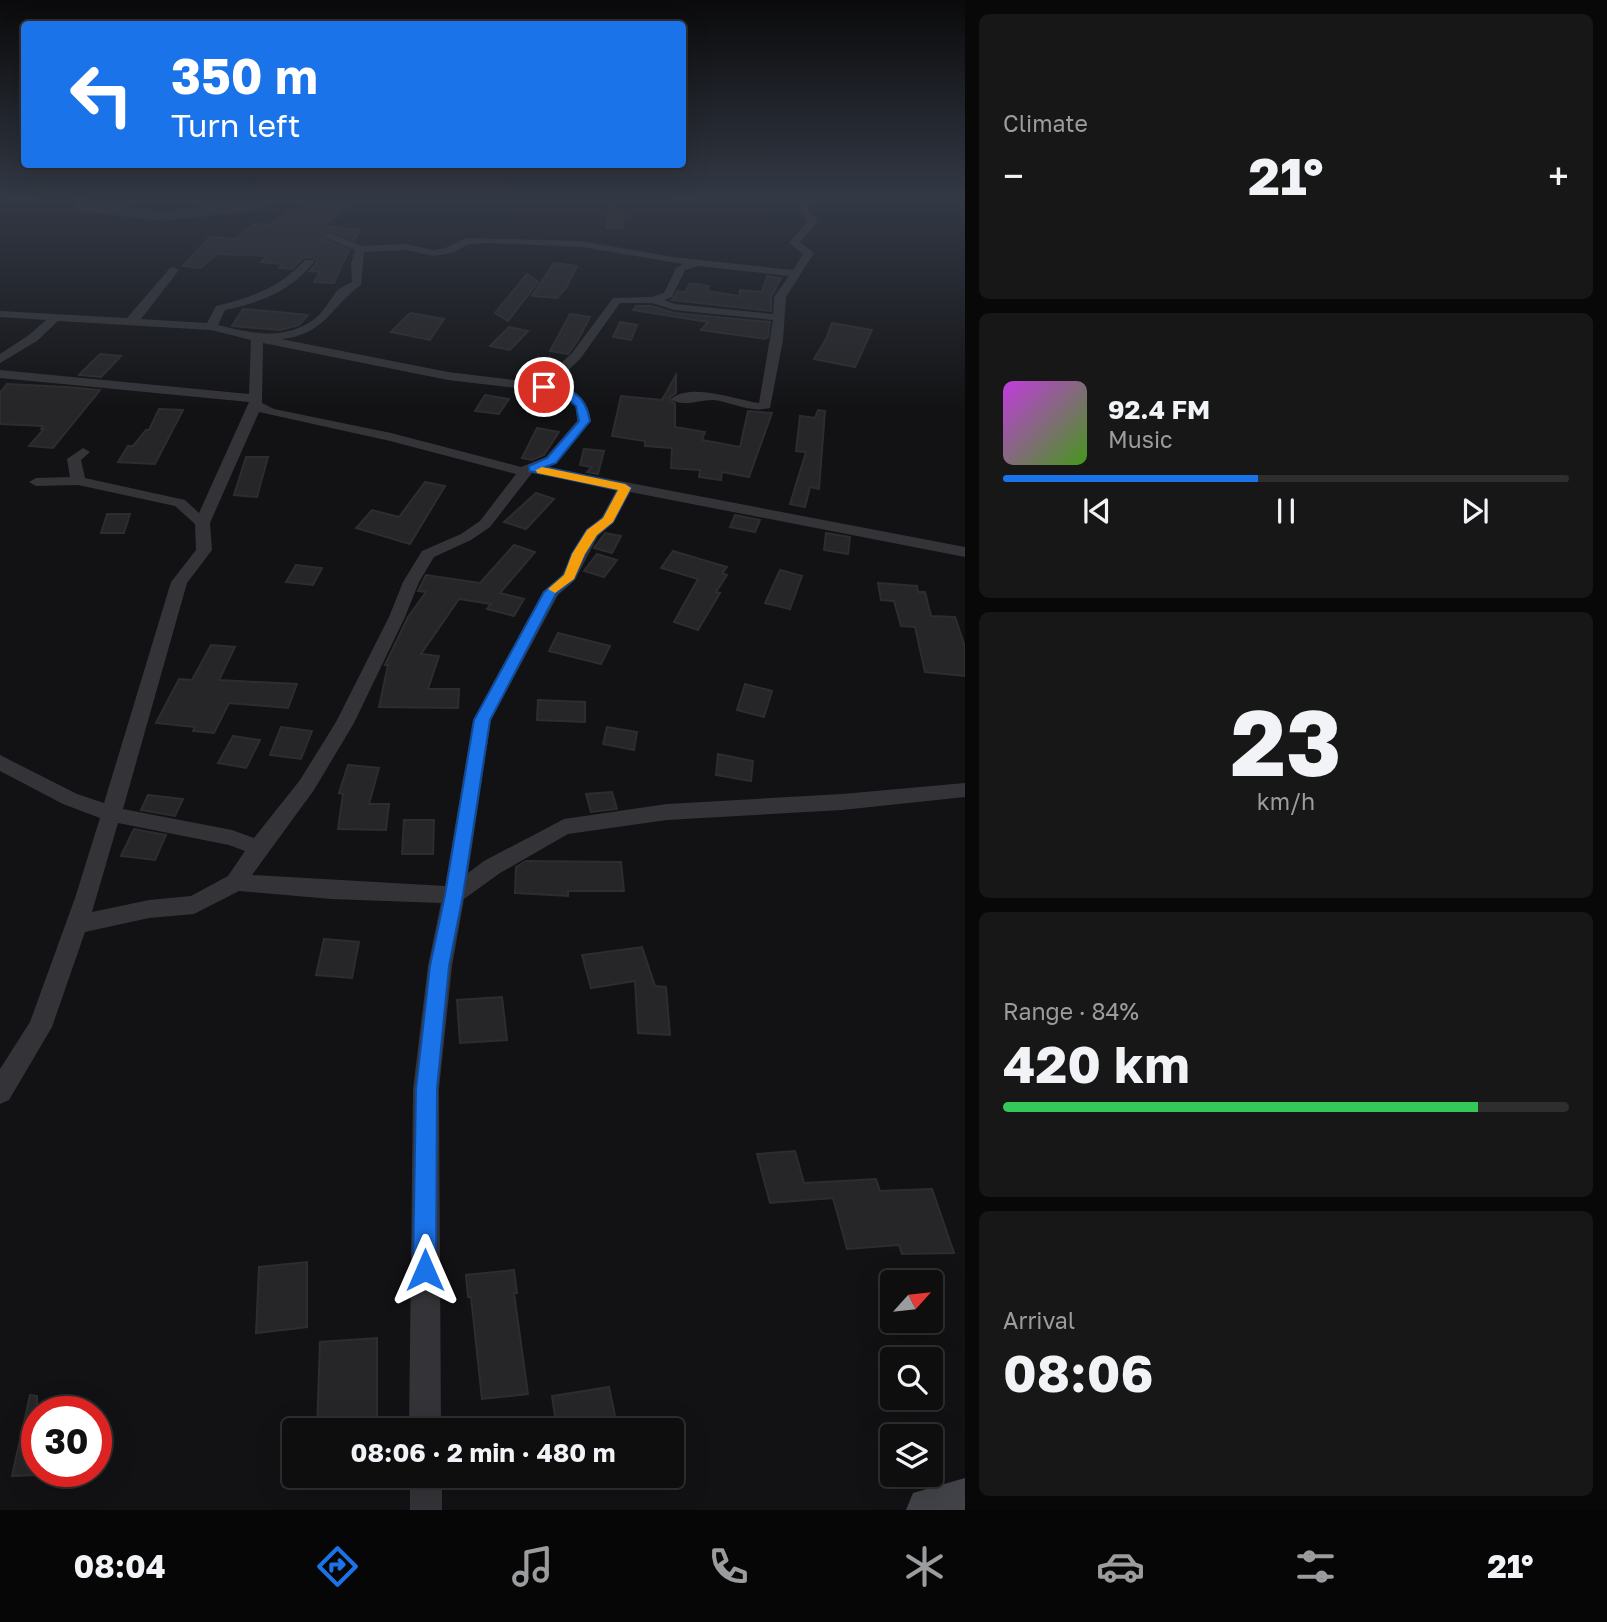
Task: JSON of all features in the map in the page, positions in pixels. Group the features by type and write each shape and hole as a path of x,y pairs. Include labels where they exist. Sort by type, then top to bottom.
{"main road":[{"path":"930,1510 965,1502"}],"street":[{"path":"211,327 220,309 269,296 291,283 303,269"},
{"path":"257,338 289,335 317,323 340,295 357,283 356,269"},
{"path":"544,387 576,356 617,300 653,300 668,295 675,269"},
{"path":"760,269 795,274"},
{"path":"677,399 713,396 758,407 765,405 780,297 798,269"},
{"path":"125,323 134,320 174,270"},
{"path":"653,300 674,307 742,312 779,318"},
{"path":"0,314 211,327 447,376 563,390 582,405 584,421 551,460 528,470 485,524 467,537 428,554 411,582 397,617 345,723 307,785 258,848 236,882 194,905 149,909 77,924"},
{"path":"0,359 33,338 55,318"},
{"path":"0,1092 40,1027 77,924 180,582 204,550 202,523 256,402 257,338"},
{"path":"0,374 256,402 270,412 391,437 528,470 965,552"},
{"path":"78,481 74,459 83,452"},
{"path":"36,482 78,481 180,503 202,523"},
{"path":"425,1418 426,1089 440,966 482,720 551,592 569,577 585,543 592,533 608,520 625,488"},
{"path":"0,762 70,799 111,814 232,838 258,848"},
{"path":"236,882 331,890 454,895 492,867 564,827 667,812 842,802 965,790"},
{"path":"426,1488 426,1510"}],"building":[{"path":"340,269 334,283 314,282 320,272 310,271"},
{"path":"550,269 575,269 566,288 557,298 532,296"},
{"path":"527,274 538,282 508,321 495,313"},
{"path":"767,276 781,278 771,297 771,311 672,300 678,291 685,292 690,283 709,286 707,291 739,296 740,290 762,292"},
{"path":"636,306 652,306 674,313 770,322 768,337 765,339 701,330 708,322 633,310"},
{"path":"243,309 308,315 299,325 280,330 232,326"},
{"path":"410,313 444,319 430,340 391,332"},
{"path":"570,314 590,317 568,354 550,351"},
{"path":"620,322 637,325 631,340 613,337"},
{"path":"832,323 872,330 855,367 814,359"},
{"path":"509,327 528,331 510,350 490,346"},
{"path":"100,354 121,356 101,377 79,375"},
{"path":"676,375 676,393 669,398 675,404 675,427 705,432 702,440 740,447 748,411 772,413 749,477 722,472 721,480 699,477 700,470 671,468 672,448 645,446 645,441 612,436 621,396 662,400"},
{"path":"7,384 100,390 53,448 29,446 44,429 41,429 43,426 0,424 0,393"},
{"path":"485,395 509,399 499,414 475,411"},
{"path":"159,409 183,410 155,464 118,462 128,446 133,446 146,430 149,430"},
{"path":"818,410 825,411 819,489 810,487 805,507 790,504 806,452 796,451 800,416 815,418"},
{"path":"537,428 559,432 544,455 532,460 522,458"},
{"path":"584,449 604,451 598,474 587,472 592,467 580,465"},
{"path":"246,457 268,457 257,497 234,495"},
{"path":"425,482 445,486 410,544 356,528 372,510 399,517"},
{"path":"536,493 554,499 526,529 504,522"},
{"path":"107,514 130,514 124,533 101,533"},
{"path":"735,515 760,520 755,532 730,527"},
{"path":"605,533 621,536 612,553 594,548"},
{"path":"826,533 850,537 848,554 824,550"},
{"path":"514,545 535,552 500,593 524,599 514,616 487,609 491,604 459,599 421,654 439,656 428,689 459,689 458,708 379,707 388,665 385,665 408,617 426,592 418,591 426,575 480,583"},
{"path":"673,551 727,567 722,573 727,575 716,592 720,593 698,630 674,622 698,579 661,568"},
{"path":"597,554 617,560 604,577 584,571"},
{"path":"296,565 322,568 313,585 286,582"},
{"path":"780,570 802,576 790,609 765,603"},
{"path":"878,583 917,586 918,592 925,592 931,616 955,617 965,647 965,676 925,672 915,627 901,626 894,601 881,600"},
{"path":"558,633 610,646 601,664 549,651"},
{"path":"211,645 235,647 219,680 297,684 288,708 229,703 214,733 193,731 195,727 156,723 179,679 192,680"},
{"path":"745,684 772,691 764,717 737,710"},
{"path":"538,700 585,702 585,722 537,720"},
{"path":"281,727 312,731 301,759 270,755"},
{"path":"607,727 637,732 634,750 603,744"},
{"path":"233,736 260,740 246,768 218,763"},
{"path":"718,754 753,761 751,781 716,775"},
{"path":"348,765 379,768 369,804 389,804 386,830 338,829 343,794 339,793"},
{"path":"612,792 617,809 591,812 586,794"},
{"path":"148,795 183,799 175,816 141,810"},
{"path":"404,820 434,820 433,854 402,854"},
{"path":"134,829 166,835 155,860 121,856"},
{"path":"526,861 621,862 624,891 568,891 568,896 515,893 516,867"},
{"path":"324,939 359,942 352,978 316,975"},
{"path":"642,947 655,986 666,987 670,1035 638,1033 635,981 591,988 582,955"},
{"path":"502,997 507,1040 460,1043 457,1000"},
{"path":"795,1151 804,1183 876,1179 880,1191 932,1189 954,1253 902,1254 899,1245 847,1249 833,1198 770,1203 757,1154"},
{"path":"307,1262 307,1327 256,1333 259,1267"},
{"path":"514,1270 517,1293 514,1293 528,1394 482,1399 471,1297 468,1297 466,1275"},
{"path":"377,1338 377,1418 317,1418 320,1342"},
{"path":"609,1387 615,1418 555,1418 552,1396"},
{"path":"21,1436 21,1476 12,1476"}],"slow traffic":[{"path":"542,470 625,488 608,520 592,533 569,577 555,589"}],"route":[{"path":"425,1270 426,1089 440,966 482,720 551,592 569,577 592,533 608,520 625,488 533,468 551,460 584,421 582,405 563,390 544,387"}]}
